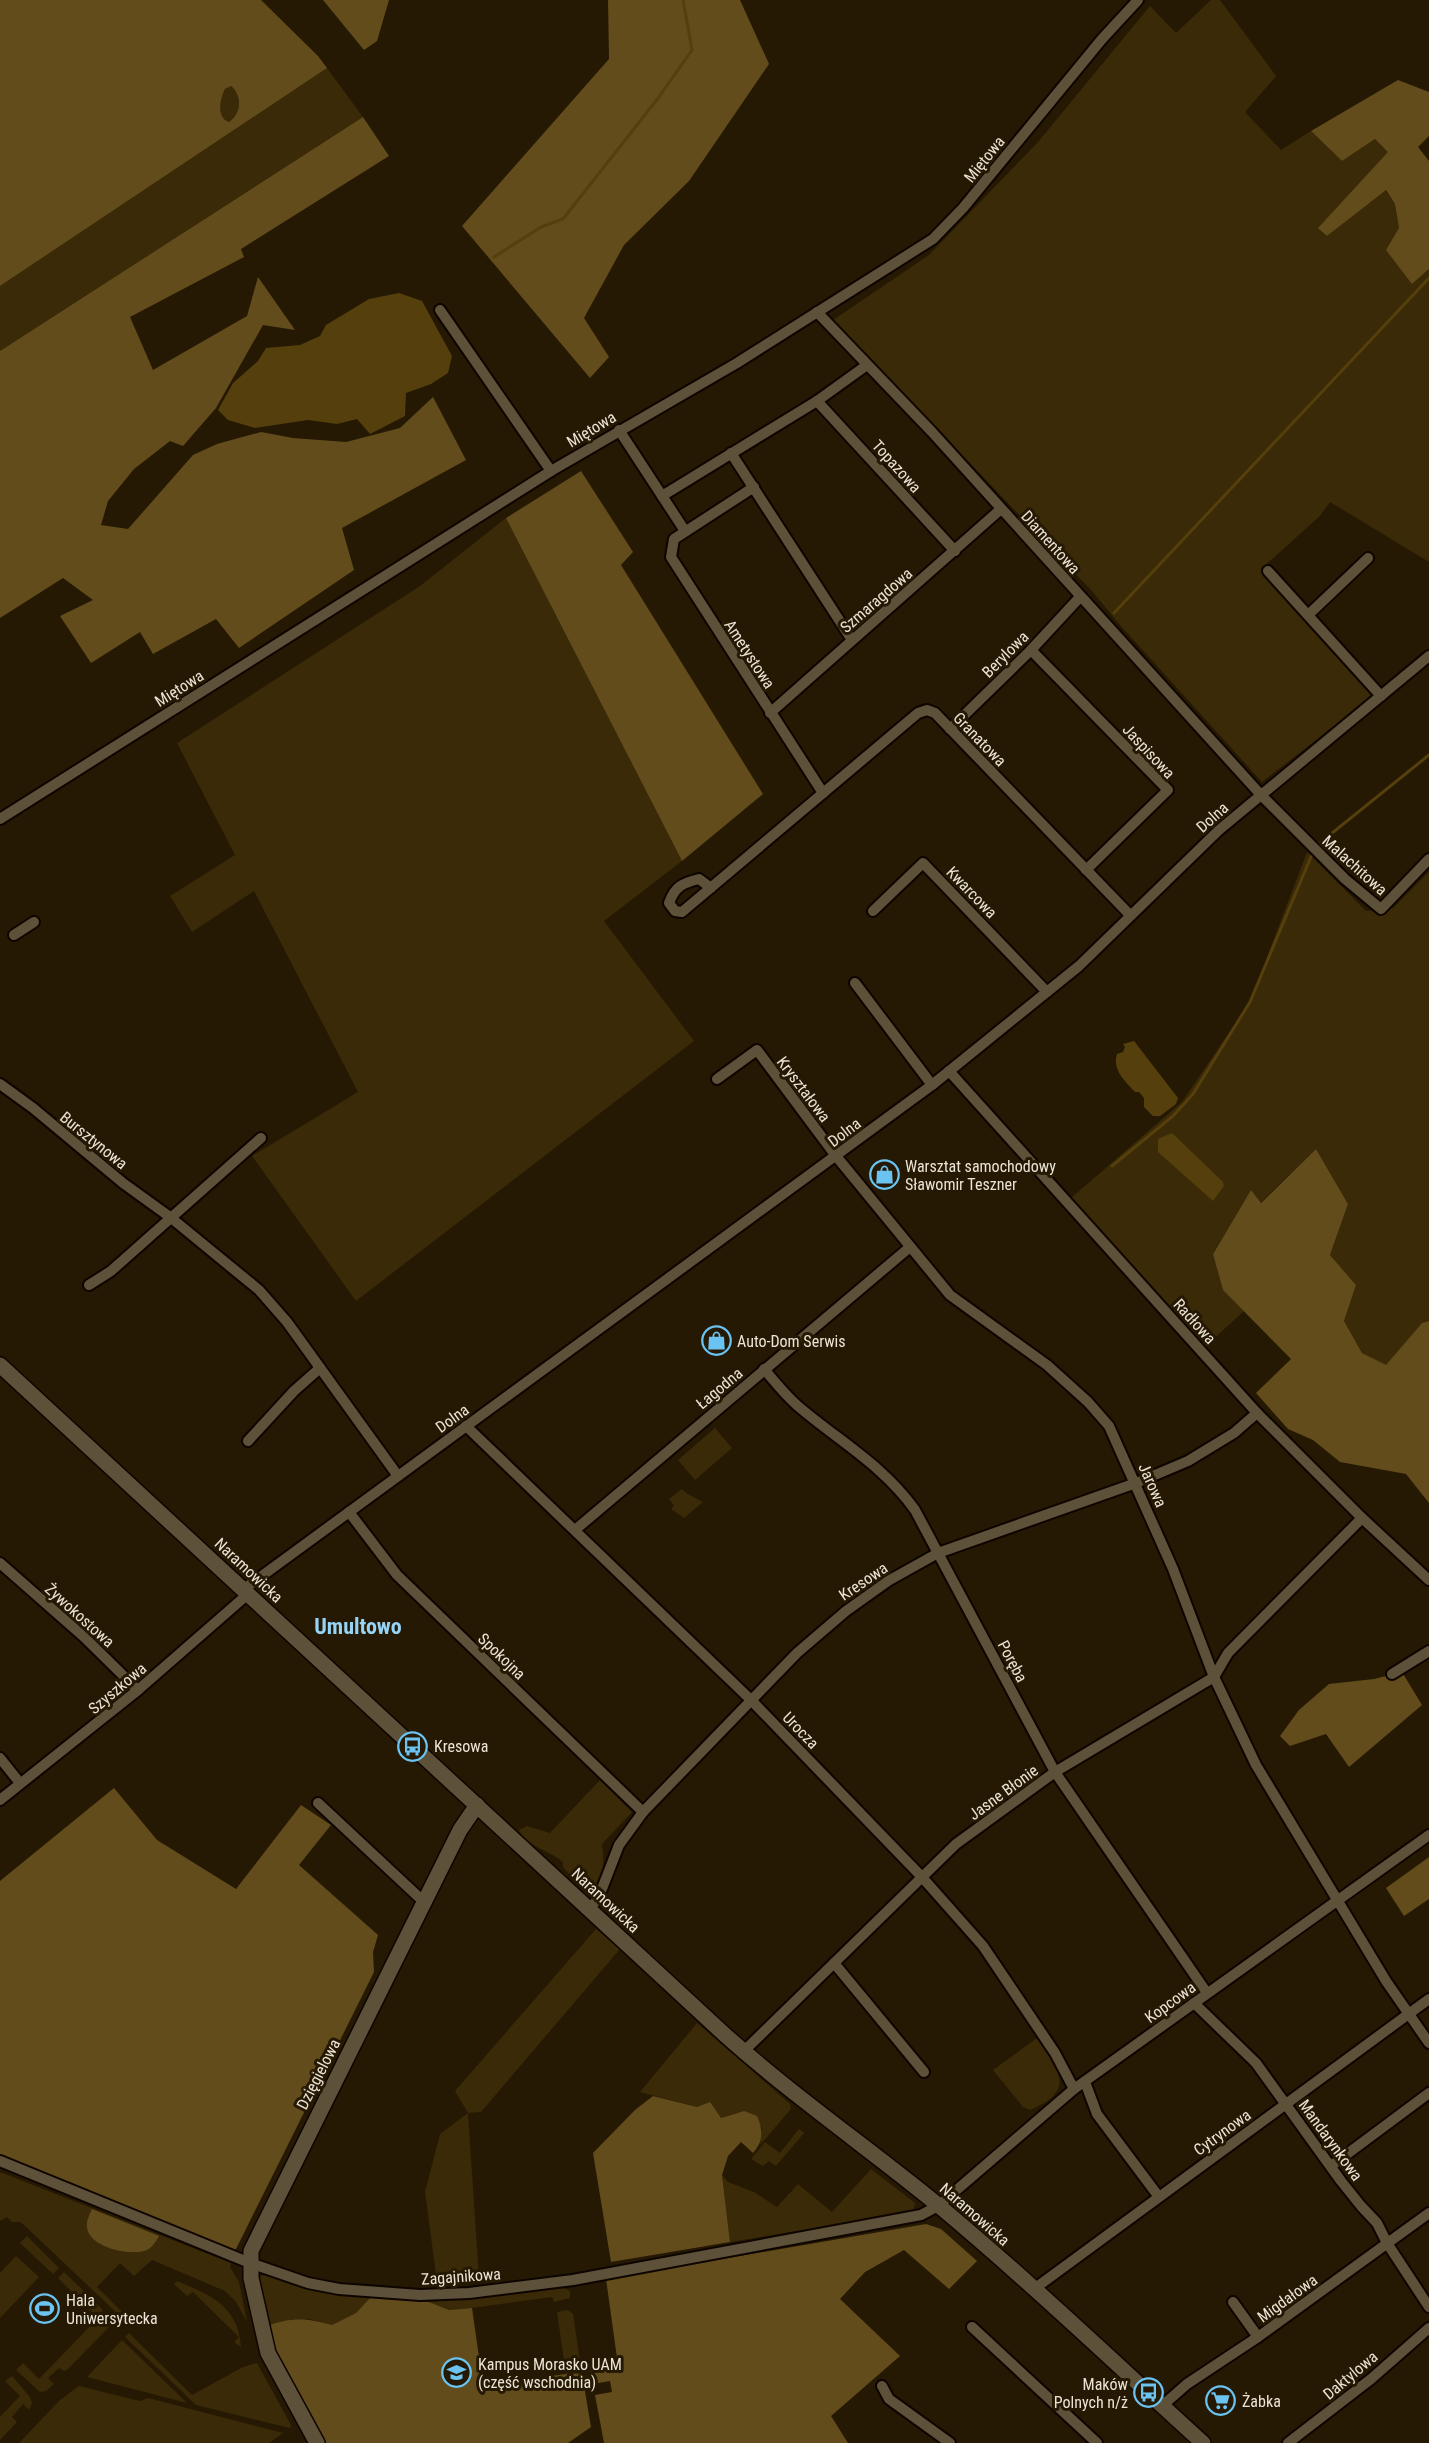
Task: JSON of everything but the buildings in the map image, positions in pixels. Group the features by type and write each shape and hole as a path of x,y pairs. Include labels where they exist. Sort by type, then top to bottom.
{"street":[{"name":"Miętowa","path":"0,819 551,471 737,363 922,248 942,232 1102,39 1138,0"},
{"path":"440,310 551,471"},
{"name":"Diamentowa","path":"817,312 933,432 1261,795"},
{"path":"662,496 817,401 867,365"},
{"name":"Topazowa","path":"817,401 955,551"},
{"path":"619,430 685,531 754,487"},
{"path":"731,453 852,640"},
{"name":"Szmaragdowa","path":"770,713 1001,509"},
{"name":"Ametystowa","path":"685,531 674,539 671,556 673,563 823,793"},
{"path":"1308,615 1368,558"},
{"path":"1268,571 1381,696"},
{"name":"Berylowa","path":"950,729 1031,650 1080,597"},
{"name":"Jaspisowa","path":"1031,650 1168,790 1086,870"},
{"name":"Dolna","path":"246,1592 349,1512 932,1085 1078,966 1219,830 1429,656"},
{"name":"Granatowa","path":"711,888 918,713 927,710 935,713 1130,915"},
{"name":"Malachitowa","path":"1261,795 1345,879 1381,909 1429,859"},
{"name":"Kwarcowa","path":"873,911 923,863 1047,992"},
{"path":"14,934 34,922"},
{"path":"855,983 932,1085"},
{"name":"Kryształowa","path":"717,1079 757,1050 836,1156"},
{"name":"Radłowa","path":"949,1071 1257,1413 1362,1518 1429,1580"},
{"name":"Bursztynowa","path":"0,1084 259,1290 274,1305 398,1476"},
{"path":"89,1285 111,1271 261,1138"},
{"name":"Jarowa","path":"836,1156 958,1302 1034,1355 1088,1402 1113,1433 1173,1569 1214,1677 1230,1706 1256,1765 1386,1981 1429,2043"},
{"name":"Łagodna","path":"575,1530 910,1247"},
{"name":"Naramowicka","path":"0,1365 743,2052 938,2206 1034,2289 1201,2443"},
{"path":"248,1441 294,1391 320,1368"},
{"name":"Poręba","path":"764,1370 800,1407 894,1483 915,1510 1055,1772 1207,1994"},
{"name":"Kresowa","path":"589,1909 598,1899 619,1845 643,1812 797,1653 846,1611 888,1581 938,1553 1136,1483 1188,1461 1234,1433 1257,1413"},
{"name":"Urocza","path":"466,1426 751,1700 921,1876 983,1946 1055,2053 1074,2089"},
{"name":"Spokojna","path":"349,1512 397,1575 643,1812"},
{"path":"1214,1677 1228,1653 1362,1518"},
{"name":"Żywokostowa","path":"0,1563 83,1636 138,1690"},
{"name":"Szyszkowa","path":"0,1800 79,1740 246,1592"},
{"path":"1392,1674 1429,1651"},
{"name":"Jasne Błonie","path":"743,2052 956,1844 1055,1772 1214,1677"},
{"path":"0,1758 20,1783"},
{"path":"318,1803 424,1902"},
{"name":"Dzięgielowa","path":"250,2263 256,2239 465,1819 477,1805"},
{"name":"Kopcowa","path":"938,2206 1074,2089 1429,1835"},
{"path":"834,1963 924,2072"},
{"name":"Cytrynowa","path":"1034,2289 1429,2000"},
{"name":"Mandarynkowa","path":"1194,2003 1256,2063 1330,2166 1377,2223 1429,2307"},
{"path":"1085,2082 1097,2114 1159,2197"},
{"path":"1330,2166 1429,2093"},
{"name":"Zagajnikowa","path":"0,2161 250,2263 308,2283 339,2289 420,2295 470,2293 573,2280 921,2215 938,2206"},
{"name":"Migdałowa","path":"1162,2406 1187,2384 1258,2337 1429,2213"},
{"path":"250,2263 268,2353 317,2443"},
{"path":"1233,2302 1258,2337"},
{"path":"972,2327 1097,2443"},
{"name":"Daktylowa","path":"1288,2443 1371,2379 1429,2328"},
{"path":"882,2386 889,2399 950,2443"}],"shaded area":[{"path":"0,0 261,0 318,56 327,68 0,286","holes":["231,86 235,90 239,105 236,114 229,122 222,116 221,103 225,89"]},
{"path":"323,0 389,0 377,41 364,50"},
{"path":"608,0 740,0 769,64 689,181 624,245 584,318 609,357 590,378 462,226 609,59"},
{"path":"1211,0 1220,0 1276,76 1245,112 1281,150 1311,131 1342,161 1375,139 1389,152 1319,228 1327,236 1385,190 1395,204 1412,284 1429,269 1429,562 1330,502 1320,516 1261,569 1373,696 1262,782 1092,591 833,320 929,255 1038,142 1150,6 1176,33"},
{"path":"327,68 363,117 0,351 0,286"},
{"path":"1398,80 1429,92 1429,136 1418,147 1429,161 1429,269 1412,284 1386,250 1399,228 1395,204 1386,190 1327,236 1318,228 1388,152 1375,139 1342,161 1311,131"},
{"path":"231,86 235,90 239,105 236,114 229,122 222,116 220,107 225,89"},
{"path":"363,117 389,156 241,249 244,257 130,317 153,370 247,316 258,277 295,330 263,325 216,408 183,446 170,441 134,469 108,501 101,525 128,529 193,455 217,444 261,432 293,438 346,442 400,428 433,397 466,460 342,528 354,570 239,648 216,619 153,654 140,632 91,663 60,616 93,600 63,578 0,618 0,351"},
{"path":"399,293 422,301 452,356 448,373 431,384 406,393 405,416 370,434 357,419 337,424 308,420 255,428 228,420 218,410 233,383 258,361 266,348 300,345 320,336 326,325 369,299"},
{"path":"581,471 633,552 621,565 763,794 682,861 506,518"},
{"path":"506,518 682,861 604,921 694,1041 356,1301 252,1156 358,1092 254,891 192,932 170,896 235,855 177,743 420,586"},
{"path":"1307,852 1366,911 1393,908 1429,872 1429,1321 1422,1323 1386,1366 1362,1353 1344,1321 1356,1285 1330,1255 1348,1204 1316,1149 1260,1203 1251,1191 1213,1253 1223,1290 1244,1311 1206,1346 1071,1198 1182,1102 1250,1002"},
{"path":"1134,1041 1178,1098 1176,1104 1160,1116 1153,1116 1144,1107 1144,1098 1139,1092 1135,1092 1116,1065 1117,1054 1123,1052 1125,1047 1123,1044"},
{"path":"1172,1133 1223,1182 1224,1186 1213,1201 1158,1152 1158,1139"},
{"path":"1316,1149 1348,1204 1330,1255 1356,1285 1344,1321 1362,1353 1386,1365 1422,1323 1429,1321 1429,1503 1406,1474 1340,1462 1313,1440 1288,1429 1256,1393 1291,1359 1223,1290 1213,1254 1251,1190 1261,1203"},
{"path":"715,1428 732,1448 695,1480 678,1460"},
{"path":"682,1489 703,1502 684,1518 671,1509 674,1506 669,1499"},
{"path":"1402,1672 1422,1705 1349,1767 1326,1734 1290,1746 1280,1736 1299,1710 1329,1684 1374,1679"},
{"path":"600,1780 632,1812 602,1844 600,1879 593,1890 587,1894 563,1867 563,1862 527,1840 519,1830 527,1826 550,1833"},
{"path":"114,1788 157,1840 236,1889 301,1805 331,1825 299,1865 378,1935 373,1952 374,1972 235,2251 0,2156 0,1881"},
{"path":"1429,1857 1429,1899 1404,1916 1386,1888"},
{"path":"596,1929 620,1949 481,2112 468,2113 455,2091"},
{"path":"697,2023 790,2104 791,2109 760,2145 762,2128 744,2111 720,2118 697,2107 640,2092"},
{"path":"1037,2038 1057,2069 1059,2087 1054,2095 1030,2110 1023,2107 993,2070"},
{"path":"653,2096 697,2107 710,2102 721,2118 744,2111 757,2116 761,2140 753,2153 741,2142 728,2156 722,2175 730,2242 611,2262 593,2153 635,2110"},
{"path":"468,2113 479,2278 437,2282 425,2192 440,2134"},
{"path":"799,2129 804,2133 776,2166 769,2161 763,2166 751,2159 765,2142 780,2153"},
{"path":"871,2169 915,2203 913,2212 730,2242 722,2175 728,2182 754,2192 777,2207 798,2184 832,2212"},
{"path":"0,2172 231,2263 230,2267 239,2282 247,2322 236,2302 225,2291 152,2260 134,2276 120,2263 97,2287 121,2311 121,2315 118,2314 24,2225 20,2222 12,2222 7,2217 0,2221"},
{"path":"92,2209 159,2236 153,2246 140,2252 111,2249 89,2234 87,2222"},
{"path":"926,2224 941,2229 977,2261 949,2289 904,2250 865,2272 840,2299 900,2356 831,2416 848,2443 604,2443 595,2395 612,2392 610,2381 593,2384 590,2367 598,2365 599,2369 618,2365 606,2279"},
{"path":"27,2236 59,2268 53,2274 20,2243"},
{"path":"16,2256 39,2277 0,2318 0,2273"},
{"path":"64,2272 103,2310 99,2314 109,2327 67,2370 59,2368 48,2378 54,2384 46,2391 40,2392 16,2370 23,2363 39,2379 98,2318 58,2278"},
{"path":"268,2274 318,2292 371,2297 356,2313 332,2325 309,2319 267,2326 258,2282 261,2276"},
{"path":"177,2281 211,2297 228,2311 239,2333 241,2347 234,2342 239,2337 193,2292 187,2296 174,2284"},
{"path":"563,2288 570,2291 570,2298 554,2302 552,2297 449,2310 429,2302"},
{"name":"Kampus Morasko UAM (część wschodnia)","path":"371,2297 429,2302 449,2310 472,2308 483,2385 582,2374 591,2427 568,2443 324,2443 278,2361 267,2326 284,2321 300,2320 332,2325 356,2313"},
{"path":"568,2310 573,2314 582,2374 566,2374 557,2312"},
{"path":"129,2333 192,2395 243,2367 257,2363 291,2425 290,2428 196,2405 125,2337"},
{"path":"122,2340 187,2403 87,2377"},
{"path":"12,2376 30,2397 32,2403 29,2410 23,2404 12,2417 17,2422 0,2440 0,2417 20,2396 5,2381"},
{"path":"79,2386 140,2401 148,2398 283,2433 269,2443 19,2443 60,2400"}],"waterway":[{"path":"494,257 541,227 563,219 659,97 692,50 683,0"},
{"path":"1114,613 1429,278"},
{"path":"1316,846 1429,755"},
{"path":"1112,1166 1173,1116 1193,1094 1250,1002 1313,852"}],"place":[{"name":"Warsztat samochodowy Sławomir Teszner","path":"884,1175"},
{"name":"Auto-Dom Serwis","path":"716,1341"},
{"name":"Kresowa","path":"413,1746"},
{"name":"Hala Uniwersytecka","path":"45,2309"},
{"name":"Kampus Morasko UAM (część wschodnia)","path":"457,2373"},
{"name":"Maków Polnych n/ż","path":"1149,2393"},
{"name":"Żabka","path":"1221,2401"}],"district":[{"name":"Umultowo","path":"358,1626"}]}
